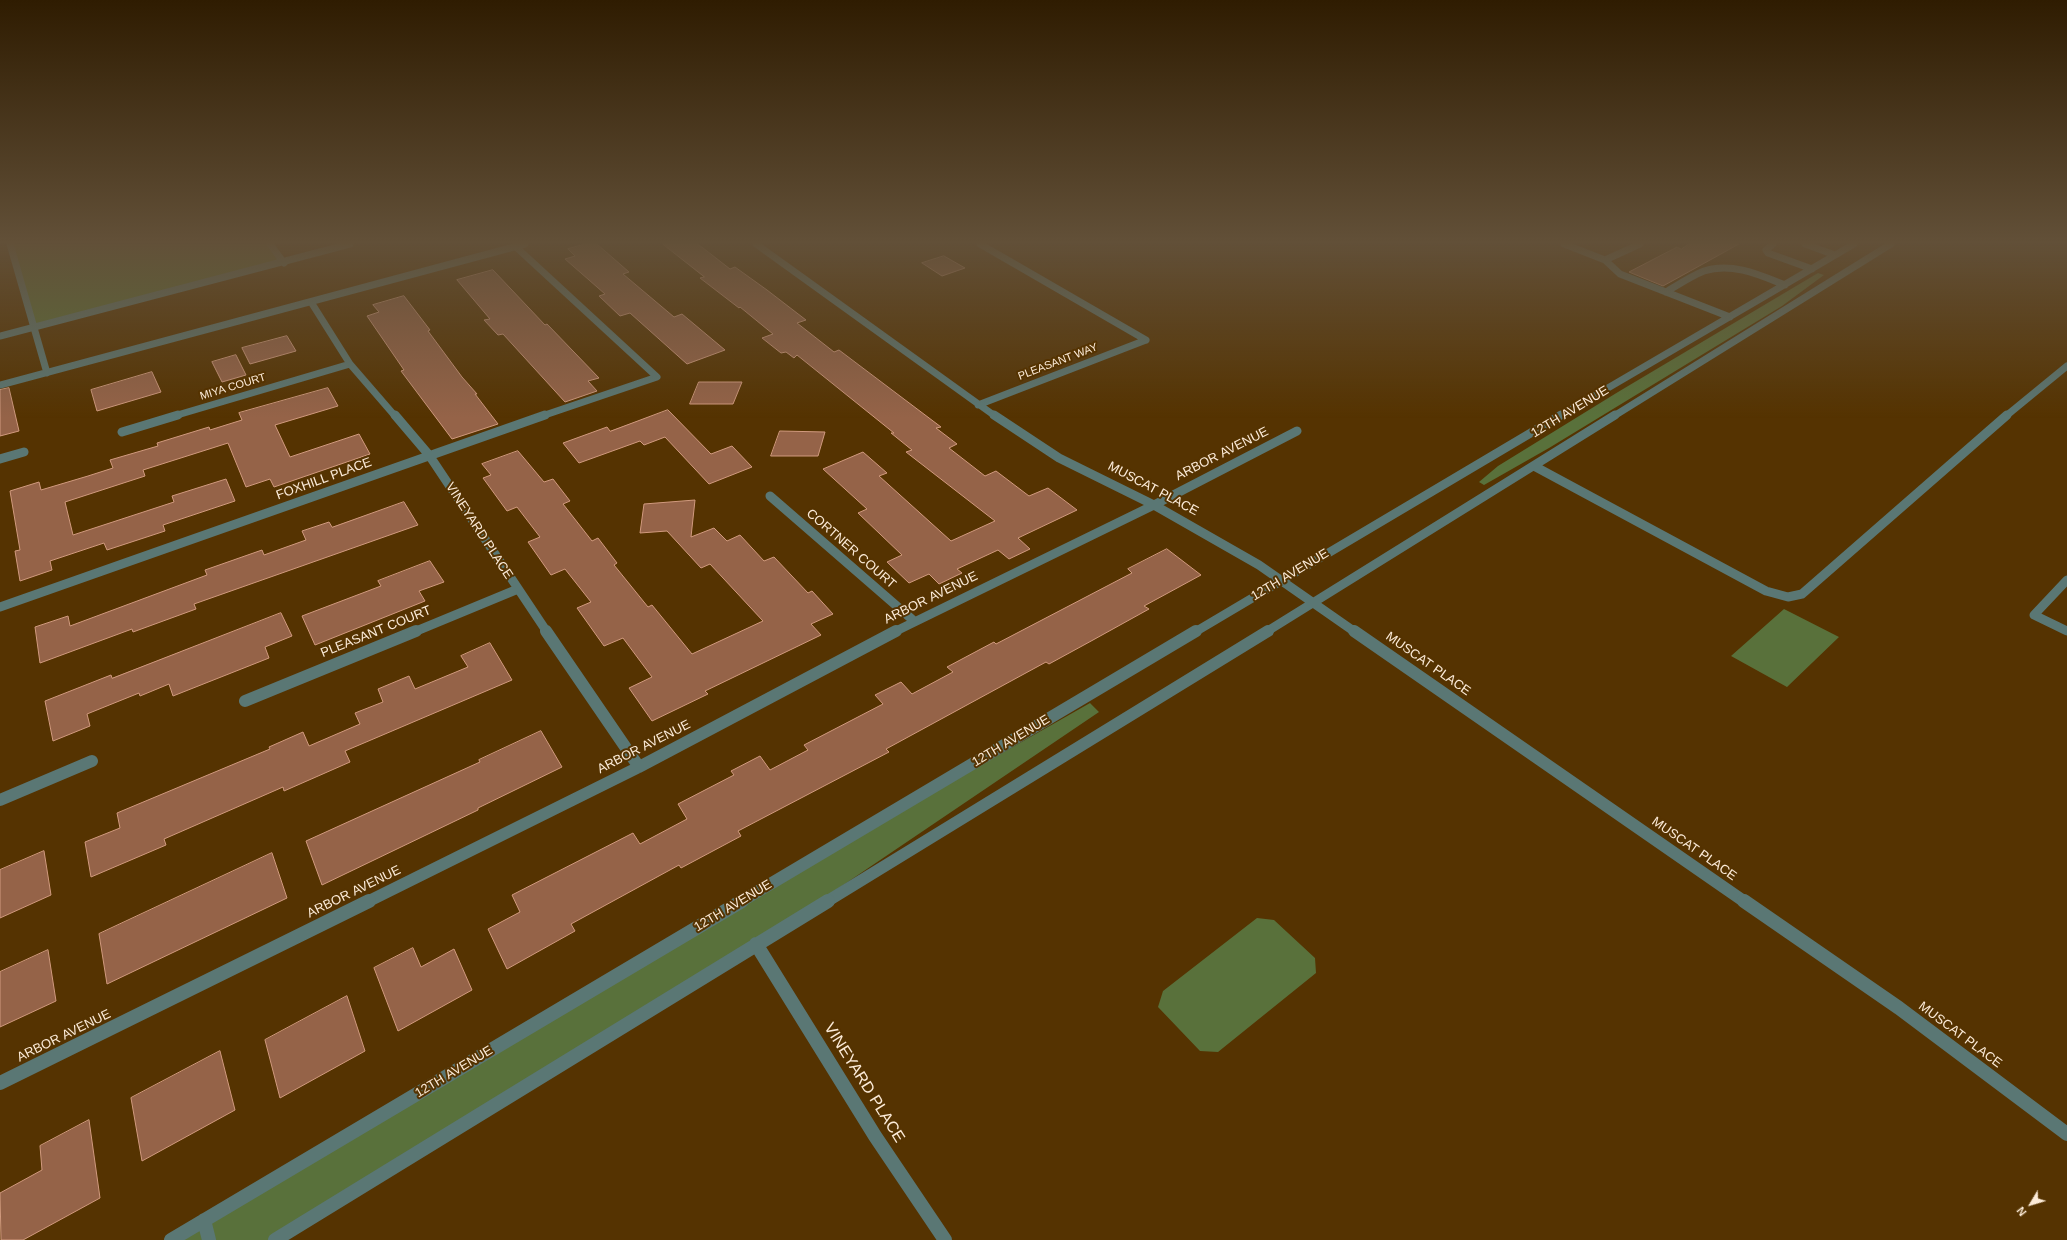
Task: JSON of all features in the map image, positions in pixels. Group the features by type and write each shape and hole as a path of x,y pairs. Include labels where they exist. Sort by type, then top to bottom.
{"street":[{"path":"27,302 47,373"},
{"path":"0,336 132,302"},
{"path":"0,385 311,302"},
{"name":"VINEYARD PLACE","path":"311,302 350,364 429,455 639,767"},
{"name":"FOXHILL PLACE","path":"0,607 429,455 657,377 576,302"},
{"name":"MUSCAT PLACE","path":"836,302 978,405 1059,458 1154,505 1259,565 1899,1008 2067,1134"},
{"name":"PLEASANT WAY","path":"978,405 1146,340 1080,302"},
{"path":"1691,302 1730,317"},
{"name":"12TH AVENUE","path":"171,1240 1281,580 1756,302"},
{"name":"12TH AVENUE","path":"275,1240 1534,466 1798,302"},
{"name":"MIYA COURT","path":"122,432 350,364"},
{"path":"1534,466 1766,590 1784,597 1795,597 1808,589 1967,450 2067,366"},
{"name":"ARBOR AVENUE","path":"0,1083 639,767 914,621 1154,505 1297,431"},
{"path":"0,459 24,452"},
{"name":"CORTNER COURT","path":"770,496 914,621"},
{"path":"2067,580 2034,615 2067,631"},
{"name":"PLEASANT COURT","path":"246,701 518,589"},
{"path":"0,800 92,761"},
{"name":"VINEYARD PLACE","path":"756,944 875,1136 945,1240"},
{"path":"204,1220 209,1240"}],"green space":[{"path":"27,302 132,302 34,327"},
{"path":"1769,302 1788,302 1549,448 1484,485 1479,482 1498,466 1618,392"},
{"path":"1784,609 1839,637 1787,687 1731,656"},
{"path":"1090,703 1099,712 756,944 275,1240 170,1240 723,912"},
{"path":"1257,918 1274,920 1315,958 1316,973 1218,1052 1200,1051 1158,1007 1163,991"}],"building":[{"path":"384,302 408,302 430,330 428,331 462,377 477,394 475,394 498,424 452,439 401,371 404,370 367,316 379,312 373,305"},
{"path":"476,302 523,302 545,325 547,324 599,378 588,381 597,391 565,402 503,334 498,335 484,320 490,319"},
{"path":"605,302 656,302 674,317 682,314 725,350 687,364 630,313 620,316"},
{"path":"731,302 782,302 806,320 797,323 834,352 839,350 941,427 936,428 957,444 949,448 985,476 996,471 1029,496 1048,488 1077,510 1018,538 1030,549 1009,559 998,550 957,569 962,573 939,584 929,574 909,583 887,562 902,555 858,513 867,509 823,469 863,452 887,473 879,476 951,541 995,521 906,452 912,450 891,433 894,433 797,355 794,358 786,352 781,353 762,338 773,334 740,307 739,308"},
{"path":"287,336 296,351 250,364 242,348"},
{"path":"236,355 246,375 222,382 212,362"},
{"path":"152,372 161,392 97,411 91,390"},
{"path":"699,382 742,382 733,404 690,404"},
{"path":"9,388 19,431 0,436 0,390"},
{"path":"328,388 338,406 275,425 290,457 359,434 370,454 274,487 270,479 246,487 228,443 143,470 145,476 65,502 73,535 174,502 172,496 226,479 235,501 163,525 165,531 107,550 104,543 50,561 52,570 20,581 15,551 20,550 10,491 39,482 41,490 113,468 110,460 158,446 157,443 209,427 210,430 242,420 239,413"},
{"path":"668,410 711,454 732,446 752,467 709,484 665,437 644,445 640,441 579,463 563,443 607,427 610,431"},
{"path":"780,431 825,432 818,456 771,456"},
{"path":"518,451 544,482 553,479 570,501 563,504 592,541 598,538 617,563 614,565 648,607 652,605 692,654 763,621 710,564 701,568 667,531 640,533 644,504 695,500 691,537 714,528 727,541 740,535 764,561 774,557 808,593 812,591 833,614 811,624 821,635 705,691 708,694 652,721 629,688 652,677 623,638 604,646 577,608 591,602 565,569 551,575 528,542 540,537 517,507 507,511 483,478 491,475 482,464"},
{"path":"404,502 418,525 194,604 196,609 133,632 132,629 40,663 35,627 68,616 70,626 207,575 205,570 262,550 264,555 306,540 302,531 329,522 332,527"},
{"path":"1167,549 1201,575 1144,606 1149,609 1093,640 1049,664 1046,662 886,749 889,752 738,831 741,836 681,868 679,865 571,924 575,931 507,969 488,929 520,912 512,895 633,833 640,844 687,819 678,804 734,775 731,771 760,756 770,770 808,750 804,745 883,704 875,695 901,682 912,694 953,672 947,667 994,642 996,644 1132,573 1128,569"},
{"path":"430,561 444,582 419,591 425,601 315,645 302,616 381,586 378,581"},
{"path":"281,613 292,636 265,647 269,658 173,696 169,684 140,696 139,693 87,714 90,726 53,741 45,701 111,675 112,678"},
{"path":"490,643 512,680 345,751 350,762 284,791 283,787 164,839 166,845 91,877 85,842 120,828 117,813 270,749 269,747 303,732 309,746 360,724 355,713 383,702 378,689 409,676 415,689 468,667 461,656"},
{"path":"541,731 562,767 478,808 478,810 322,885 306,841 480,762 479,760"},
{"path":"44,851 51,895 0,918 0,870"},
{"path":"272,853 287,898 107,984 99,934"},
{"path":"413,948 421,967 454,949 472,990 398,1031 374,968"},
{"path":"48,950 56,1001 0,1027 0,972"},
{"path":"347,996 365,1051 280,1098 265,1040"},
{"path":"220,1051 235,1110 142,1161 131,1098"},
{"path":"89,1120 100,1198 23,1240 1,1240 0,1193 42,1170 40,1146"}]}
